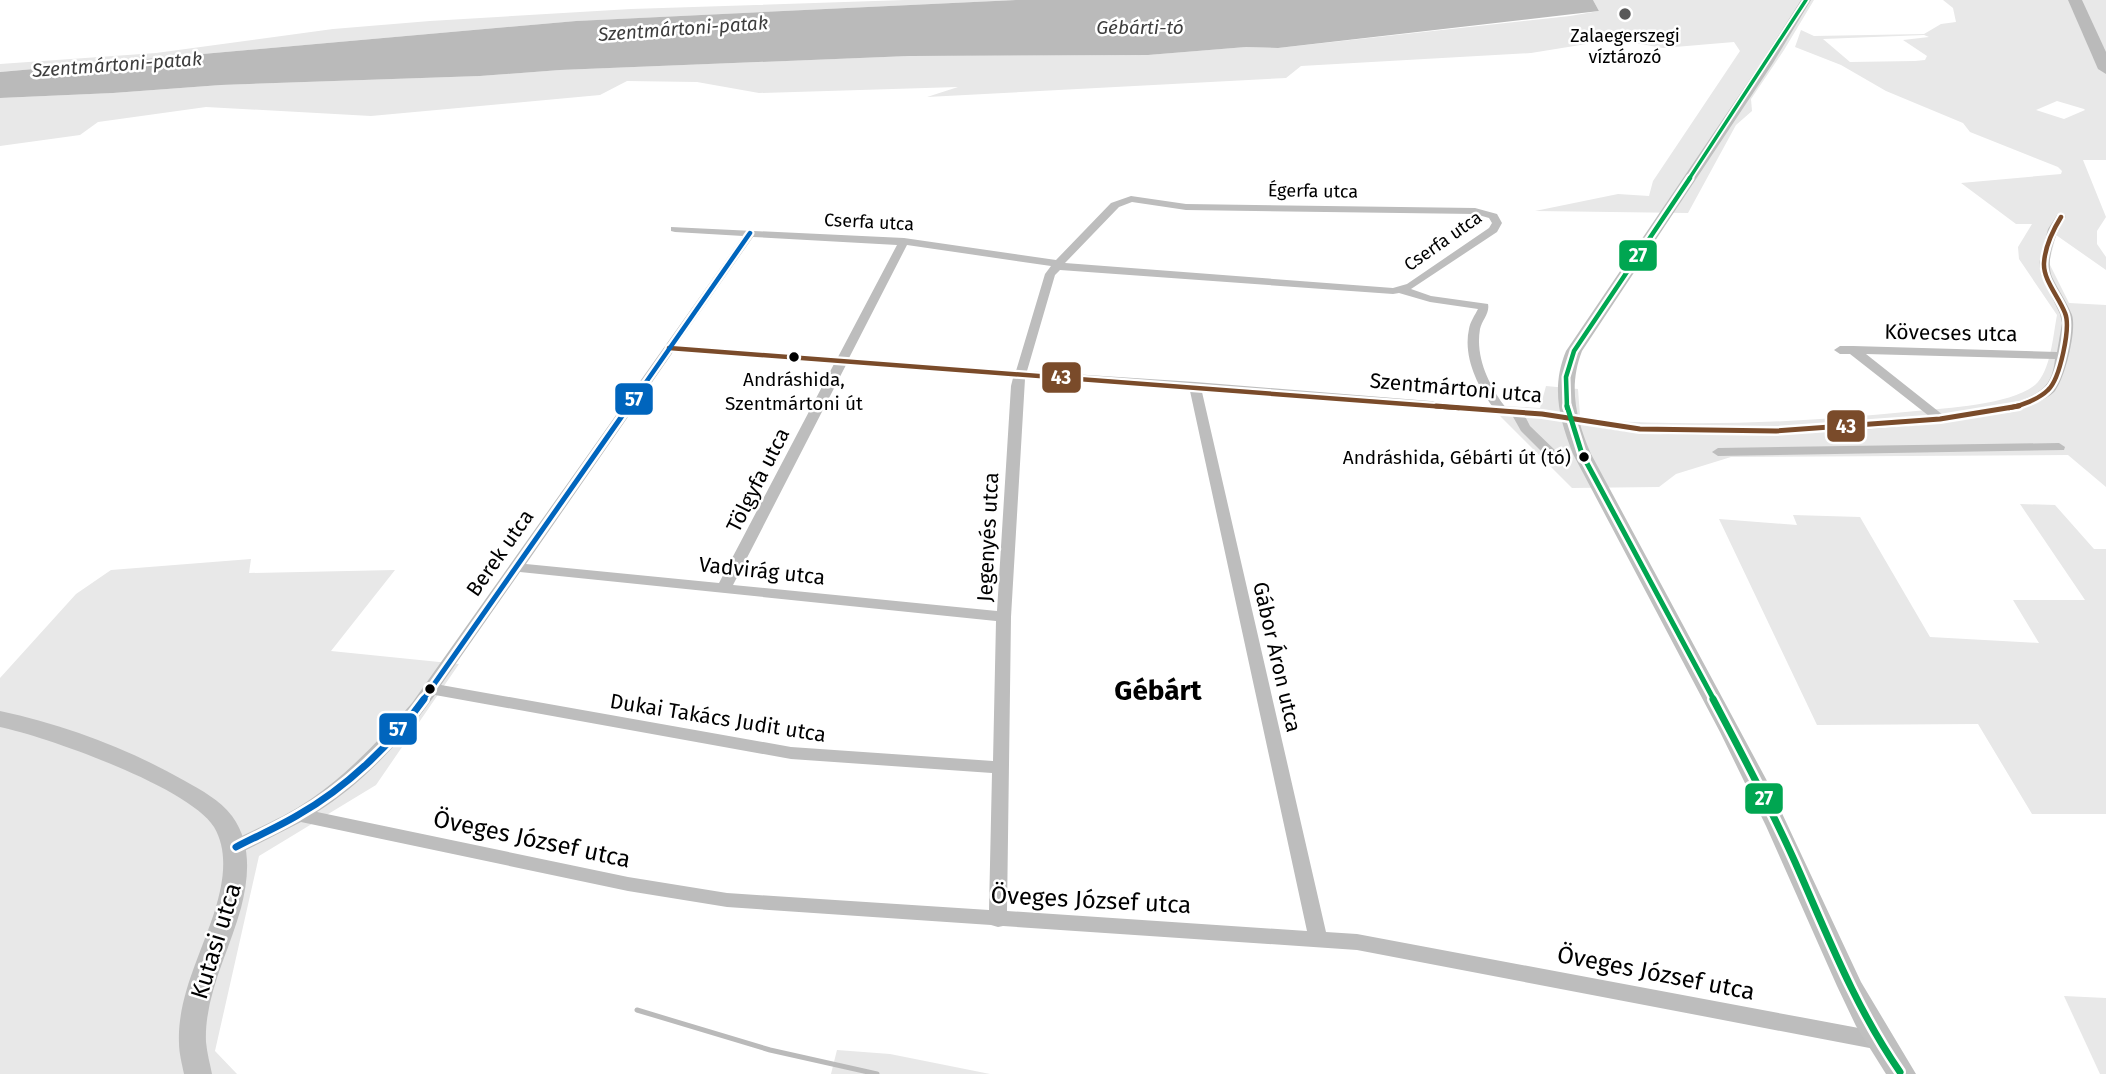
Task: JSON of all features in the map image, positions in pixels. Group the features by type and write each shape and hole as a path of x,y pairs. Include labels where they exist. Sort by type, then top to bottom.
{"main road":[{"path":"1806,0 1574,351 1564,387 1567,416 1581,454 1755,778 1880,1041 1902,1074"},
{"path":"0,719 42,727 94,746 176,787 215,813 224,822 236,847"},
{"name":"Kutasi utca","path":"198,1074 192,1041 196,1003 232,892 237,862 236,847"}],"street":[{"name":"Égerfa utca","path":"1131,199 1186,207 1466,211 1493,216"},
{"name":"Jegenyés utca","path":"998,920 1004,617 1019,376 1047,279 1115,205 1131,199"},
{"name":"Cserfa utca","path":"1401,290 1493,230 1497,223 1493,216"},
{"name":"Szentmártoni utca","path":"669,348 1567,416 1605,425 1640,429 1776,430 1940,419 2019,406 2037,398 2054,383 2059,372 2068,323 2046,275 2044,263 2053,229 2062,217"},
{"name":"Cserfa utca","path":"676,229 904,242 1058,265 1365,290 1401,290 1430,299 1484,306 1474,328 1477,359 1483,384 1502,411"},
{"name":"Berek utca","path":"236,847 299,815 359,769 403,724 431,689 750,233"},
{"name":"Tölgyfa utca","path":"724,588 904,242"},
{"name":"Kövecses utca","path":"1940,419 1846,350 2062,356"},
{"name":"Gábor Áron utca","path":"1195,386 1318,938"},
{"path":"1516,412 1525,428 1552,454"},
{"path":"1776,430 1790,450"},
{"path":"1718,452 2059,447"},
{"name":"Vadvirág utca","path":"516,566 1004,617"},
{"name":"Dukai Takács Judit utca","path":"431,689 791,753 1000,768"},
{"name":"Öveges József utca","path":"299,815 679,894 770,905 1318,938 1449,958 1880,1041"}],"shaded area":[{"path":"905,0 1016,0 576,21 0,72 0,64 156,53 333,29 430,21 631,9"},
{"path":"1593,0 1814,0 1751,99 1752,111 1736,125 1688,213 1535,211 1618,194 1649,196 1653,181 1740,51 1734,42 1663,48 1629,42 1599,42 1531,53 1301,66 1286,78 927,97 958,87 759,93 697,82 627,81 600,95 371,116 206,107 98,122 80,135 0,146 0,98 221,85 909,56 1148,55 1246,47 1278,48 1599,11"},
{"path":"1943,0 2106,0 2106,160 2083,160 2106,217 2097,231 2097,244 2106,257 2106,270 2056,235 2049,263 2069,303 2106,305 2106,487 2068,455 1731,457 1676,474 1659,487 1572,488 1492,405 1540,408 1546,386 1578,389 1580,416 1596,420 1676,423 1796,421 1978,404 2024,392 2040,379 2045,371 2057,315 2019,259 2018,247 2032,224 2016,224 1961,183 2061,174 2062,171 2058,167 1970,132 1963,123 1886,91 1841,65 1795,47 1801,30 1814,36 1924,34 1941,24 1956,22 1953,8","holes":["1929,37 1903,40 1927,56 1925,60 1915,61 1850,62 1823,39","2057,101 2084,109 2085,110 2064,119 2036,110"]},
{"path":"2020,504 2055,505 2094,549 2106,549 2106,814 2032,814 1978,724 1817,725 1719,519 1797,525 1793,515 1860,517 1930,637 2039,643 2013,600 2085,600"},
{"path":"251,559 249,573 395,570 331,651 459,664 376,785 259,856 215,1051 237,1074 0,1074 0,678 76,594 111,570"},
{"path":"2064,996 2106,998 2106,1074 2100,1074"},
{"path":"837,1050 890,1054 990,1074 831,1074"}],"water":[{"name":"Gébárti-tó","path":"1016,0 1593,0 1599,11 1278,48 1246,47 1148,55 909,56 221,85 0,98 0,72 576,21"}],"waterway":[{"path":"2075,0 2106,69"},
{"path":"637,1010 770,1050 877,1074"}],"transit line":[{"name":"27","path":"1806,0 1767,63 1574,351 1566,377 1566,403 1582,454 1756,783 1865,1017 1900,1072"},
{"name":"43","path":"669,348 1542,414 1640,429 1776,431 1940,419 2019,406 2049,390 2059,372 2068,323 2046,275 2044,263 2053,229 2061,217"},
{"name":"57","path":"236,847 299,815 332,793 348,780 418,707 750,233"}],"place":[{"name":"Zalaegerszegi víztározó","path":"1625,14"},
{"name":"Andráshida, Szentmártoni út","path":"794,357"},
{"name":"Andráshida, Gébárti út (tó)","path":"1584,457"}],"district":[{"name":"Gébárt","path":"1158,690"}],"water label":[{"name":"Szentmártoni-patak","path":"683,28"},
{"name":"Szentmártoni-patak","path":"117,64"}]}
